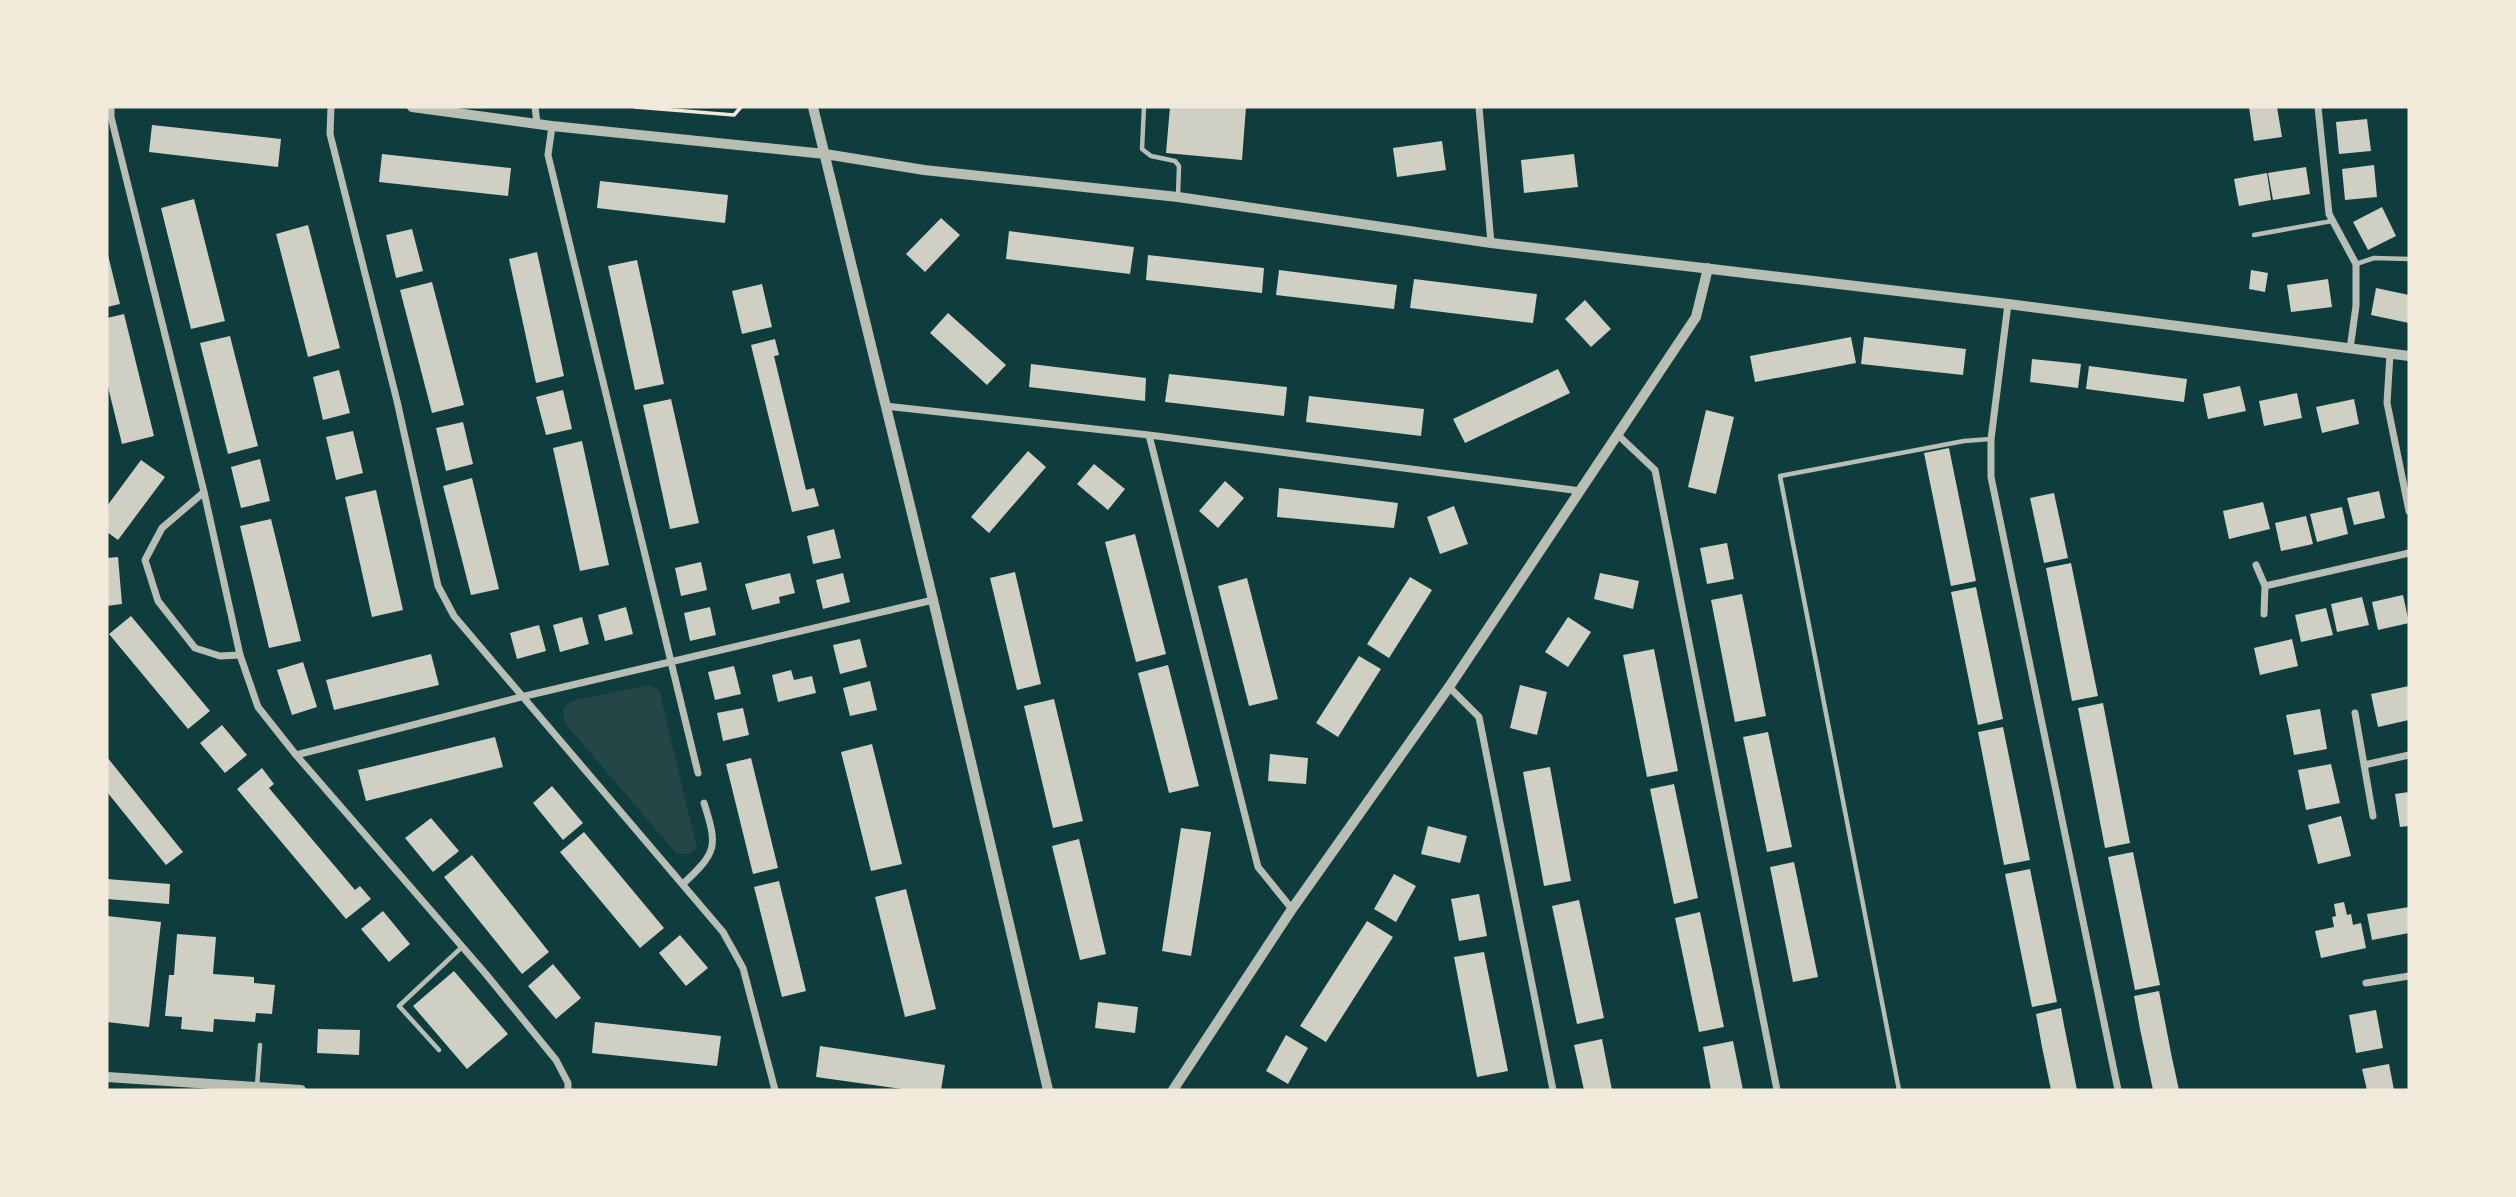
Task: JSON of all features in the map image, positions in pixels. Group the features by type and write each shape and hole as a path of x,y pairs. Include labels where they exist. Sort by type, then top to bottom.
{"street":[{"path":"111,107 114,130 204,492 240,655 258,707 556,1060 568,1083 568,1090"},
{"path":"331,107 330,134 397,401 438,586 454,616 723,932 743,968 775,1090"},
{"path":"412,107 537,124 825,154 923,170 1178,197 1491,243 2008,304 2409,356"},
{"path":"535,107 537,124"},
{"path":"813,107 1048,1090"},
{"path":"1479,107 1491,243"},
{"path":"2318,107 2329,214 2356,264 2356,306 2350,349"},
{"path":"552,125 548,155 698,773"},
{"path":"1172,1090 1292,909 1450,687 1619,436 1696,317 1708,268"},
{"path":"2008,304 1991,439 1991,477 2118,1090"},
{"path":"2390,354 2386,403 2409,511"},
{"path":"885,406 1149,435 1581,491"},
{"path":"1149,435 1258,867 1292,909"},
{"path":"1619,436 1655,470 1777,1090"},
{"path":"204,492 162,528 145,560 158,601 195,648 220,656 240,655"},
{"path":"2265,586 2409,553"},
{"path":"2256,565 2265,586 2264,614"},
{"path":"296,755 521,697 933,600"},
{"path":"1450,687 1479,717 1553,1090"},
{"path":"2355,713 2373,816"},
{"path":"2364,765 2409,755"},
{"path":"683,884 702,867 713,850 712,829 704,803"},
{"path":"2366,982 2408,976 2409,985"},
{"path":"107,1077 301,1090"}],"lane":[{"path":"1144,107 1142,149 1150,156 1175,161 1178,166 1178,197"},
{"path":"2254,235 2333,221"},
{"path":"2356,264 2374,258 2409,259"},
{"path":"1899,1090 1780,476 1964,441 1991,439"},
{"path":"439,1050 399,1006 462,947"},
{"path":"257,1087 260,1045"}],"path":[{"path":"635,107 734,115 741,107"}],"shaded area":[{"path":"648,685 659,690 697,848 688,854 676,853 564,722 563,709 571,701"}],"building":[{"path":"1170,107 1246,107 1242,160 1166,153"},
{"path":"2249,107 2277,107 2282,137 2254,141"},
{"path":"2367,119 2371,151 2339,154 2336,122"},
{"path":"152,125 281,139 278,167 149,152"},
{"path":"1442,141 1446,170 1397,177 1393,148"},
{"path":"382,154 511,168 508,196 379,182"},
{"path":"1574,154 1578,187 1524,193 1521,160"},
{"path":"2374,165 2377,197 2345,200 2342,169"},
{"path":"2306,167 2310,194 2273,200 2268,173"},
{"path":"2267,173 2271,200 2239,206 2234,179"},
{"path":"600,181 728,195 725,223 597,208"},
{"path":"194,199 225,321 191,329 161,208"},
{"path":"2382,207 2396,236 2368,250 2353,222"},
{"path":"941,218 960,235 925,272 906,254"},
{"path":"308,225 340,348 308,357 276,234"},
{"path":"412,229 423,271 396,278 386,235"},
{"path":"1009,231 1134,247 1130,274 1006,259"},
{"path":"107,251 120,304 107,307"},
{"path":"537,252 564,376 536,383 509,259"},
{"path":"1148,255 1264,268 1262,293 1146,280"},
{"path":"637,260 664,384 635,390 608,266"},
{"path":"1279,270 1397,285 1394,309 1276,295"},
{"path":"2251,270 2268,273 2265,292 2249,289"},
{"path":"1414,279 1537,294 1533,323 1410,308"},
{"path":"2328,279 2332,307 2291,312 2287,285"},
{"path":"432,282 464,405 432,413 400,290"},
{"path":"762,284 772,327 742,334 732,291"},
{"path":"2376,288 2409,295 2409,323 2371,315"},
{"path":"1585,300 1611,329 1591,347 1565,319"},
{"path":"948,313 1006,365 987,385 930,333"},
{"path":"124,314 154,436 122,444 107,383 107,318"},
{"path":"230,336 258,446 228,454 200,343"},
{"path":"1851,337 1856,363 1755,382 1750,356"},
{"path":"1864,337 1966,349 1963,375 1861,364"},
{"path":"775,339 779,355 774,356 806,490 814,488 819,506 792,512 751,345"},
{"path":"2032,359 2081,364 2078,388 2030,382"},
{"path":"1031,364 1146,378 1145,401 1029,387"},
{"path":"2089,366 2187,379 2184,402 2086,389"},
{"path":"1558,369 1570,393 1465,443 1453,419"},
{"path":"339,370 350,413 323,420 313,377"},
{"path":"1169,374 1287,387 1284,416 1165,402"},
{"path":"2240,386 2246,411 2208,419 2203,394"},
{"path":"563,390 572,429 546,435 536,397"},
{"path":"2297,393 2302,418 2264,426 2259,401"},
{"path":"1309,396 1424,409 1421,436 1306,422"},
{"path":"671,399 699,523 670,529 643,405"},
{"path":"2354,399 2359,424 2322,433 2316,407"},
{"path":"1706,410 1734,417 1716,494 1688,487"},
{"path":"463,422 473,464 446,471 436,428"},
{"path":"353,431 363,473 336,480 326,437"},
{"path":"582,441 609,565 580,571 553,448"},
{"path":"1949,448 1976,581 1951,586 1924,453"},
{"path":"1028,451 1046,467 989,533 971,517"},
{"path":"260,459 270,501 241,508 231,467"},
{"path":"141,460 165,477 118,540 107,532 107,506"},
{"path":"1094,464 1125,489 1108,510 1077,484"},
{"path":"472,478 499,589 471,595 443,486"},
{"path":"1225,481 1244,498 1218,528 1199,511"},
{"path":"1279,488 1398,503 1394,528 1277,517"},
{"path":"376,490 403,610 372,617 345,497"},
{"path":"2379,491 2385,518 2354,525 2347,498"},
{"path":"2054,493 2068,558 2044,563 2030,498"},
{"path":"2263,502 2270,529 2229,539 2223,511"},
{"path":"1454,506 1468,544 1440,554 1427,517"},
{"path":"2342,507 2348,534 2317,542 2310,514"},
{"path":"2306,516 2313,544 2281,551 2275,523"},
{"path":"271,519 301,641 269,648 240,526"},
{"path":"834,529 841,558 813,564 807,536"},
{"path":"1135,534 1166,654 1136,662 1105,542"},
{"path":"1727,543 1734,579 1707,584 1700,548"},
{"path":"118,557 122,604 107,606 107,558"},
{"path":"701,562 707,590 681,596 675,568"},
{"path":"2071,563 2098,696 2072,701 2046,568"},
{"path":"1015,572 1041,684 1017,690 990,578"},
{"path":"790,573 795,593 779,597 780,603 752,610 745,584"},
{"path":"843,573 850,602 823,609 816,580"},
{"path":"1600,573 1639,581 1633,609 1594,599"},
{"path":"1410,577 1432,590 1389,658 1367,644"},
{"path":"1247,578 1278,699 1249,706 1218,586"},
{"path":"1976,587 2003,719 1978,725 1951,592"},
{"path":"1742,594 1766,716 1735,722 1711,600"},
{"path":"2403,595 2409,623 2378,630 2372,602"},
{"path":"2362,597 2369,625 2337,632 2331,604"},
{"path":"626,607 633,634 605,641 598,615"},
{"path":"710,607 716,635 690,641 684,613"},
{"path":"2326,608 2333,635 2301,642 2295,615"},
{"path":"131,616 210,711 188,729 109,634"},
{"path":"582,617 589,644 560,652 553,625"},
{"path":"1568,617 1591,632 1568,667 1545,652"},
{"path":"539,625 546,651 517,659 510,633"},
{"path":"860,639 867,667 840,674 833,645"},
{"path":"2292,639 2298,666 2260,675 2254,648"},
{"path":"1654,649 1678,771 1647,777 1623,655"},
{"path":"431,654 439,685 334,710 326,680"},
{"path":"1359,656 1381,669 1338,737 1316,723"},
{"path":"303,662 317,707 292,715 277,670"},
{"path":"1168,665 1199,786 1169,793 1138,673"},
{"path":"734,666 741,694 715,700 708,672"},
{"path":"791,670 794,680 812,676 816,693 778,702 772,675"},
{"path":"870,681 877,710 850,716 843,688"},
{"path":"1520,685 1547,692 1537,735 1510,728"},
{"path":"2409,686 2409,720 2378,727 2371,694"},
{"path":"1054,699 1083,821 1053,828 1024,706"},
{"path":"2103,703 2130,843 2105,848 2078,708"},
{"path":"743,708 749,735 723,741 717,713"},
{"path":"2320,709 2327,749 2294,755 2286,715"},
{"path":"222,725 247,755 225,773 200,743"},
{"path":"2003,727 2030,860 2004,865 1978,732"},
{"path":"1768,732 1792,847 1767,852 1743,737"},
{"path":"495,737 503,767 366,801 358,770"},
{"path":"872,744 902,864 871,871 841,752"},
{"path":"1270,754 1308,758 1306,784 1268,781"},
{"path":"107,757 183,852 166,865 107,792"},
{"path":"751,758 778,868 753,874 726,764"},
{"path":"2331,764 2340,803 2306,810 2298,770"},
{"path":"1550,767 1571,881 1544,886 1523,772"},
{"path":"262,768 274,784 269,788 355,890 360,886 371,899 346,919 237,789"},
{"path":"1674,784 1698,898 1674,904 1650,789"},
{"path":"552,786 583,823 563,840 533,803"},
{"path":"2409,792 2409,826 2400,827 2395,794"},
{"path":"2341,816 2351,856 2318,864 2308,825"},
{"path":"431,818 459,851 433,872 405,838"},
{"path":"1428,826 1467,836 1460,863 1421,854"},
{"path":"1181,828 1211,832 1191,956 1162,951"},
{"path":"584,832 664,928 640,948 560,852"},
{"path":"1079,839 1106,954 1080,960 1052,846"},
{"path":"2133,852 2160,985 2135,990 2108,857"},
{"path":"472,855 549,952 522,974 444,877"},
{"path":"1794,862 1818,977 1793,982 1770,867"},
{"path":"2030,869 2057,1002 2032,1007 2005,874"},
{"path":"1394,874 1416,886 1396,922 1374,909"},
{"path":"107,879 170,884 169,904 107,899"},
{"path":"779,881 806,991 782,997 754,887"},
{"path":"906,889 936,1009 905,1017 875,897"},
{"path":"1479,894 1487,936 1459,941 1451,899"},
{"path":"1579,900 1604,1018 1577,1024 1552,906"},
{"path":"2344,902 2347,915 2351,914 2353,925 2361,923 2366,948 2321,958 2315,931 2334,927 2334,904"},
{"path":"2409,907 2409,933 2372,940 2367,914"},
{"path":"383,911 410,944 389,962 361,929"},
{"path":"1700,912 1724,1027 1699,1032 1675,918"},
{"path":"107,916 161,922 149,1027 107,1022"},
{"path":"1367,921 1393,937 1326,1042 1300,1026"},
{"path":"177,934 216,937 213,974 254,977 254,983 275,985 272,1014 256,1013 255,1022 214,1019 213,1032 181,1029 182,1017 165,1016 169,975 174,975"},
{"path":"680,935 708,968 686,986 659,953"},
{"path":"1484,952 1508,1071 1477,1077 1454,957"},
{"path":"553,964 581,998 556,1019 528,986"},
{"path":"454,971 508,1034 467,1069 413,1006"},
{"path":"2159,991 2179,1090 2153,1090 2140,1029 2134,996"},
{"path":"1098,1002 1138,1007 1135,1033 1095,1028"},
{"path":"2061,1008 2077,1090 2051,1090 2042,1047 2036,1014"},
{"path":"2376,1010 2383,1048 2356,1053 2349,1015"},
{"path":"595,1022 721,1036 717,1066 592,1053"},
{"path":"318,1029 360,1030 359,1055 317,1053"},
{"path":"1286,1035 1308,1048 1288,1084 1266,1071"},
{"path":"1602,1039 1612,1090 1584,1090 1574,1045"},
{"path":"1733,1041 1743,1090 1711,1090 1703,1047"},
{"path":"820,1046 945,1065 941,1090 909,1090 816,1077"},
{"path":"2389,1064 2394,1090 2367,1090 2362,1069"}]}
